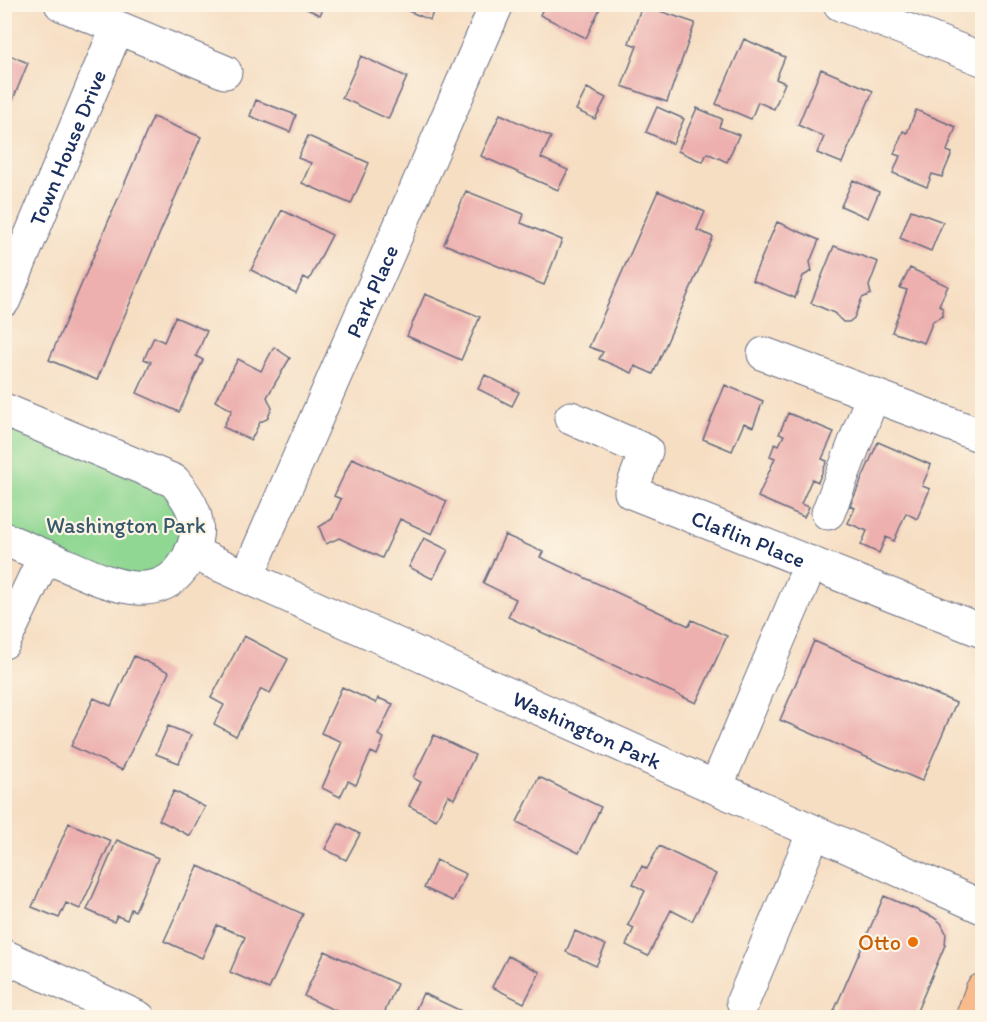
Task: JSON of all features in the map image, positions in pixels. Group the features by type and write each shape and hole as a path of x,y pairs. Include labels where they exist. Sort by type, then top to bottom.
{"main road":[{"path":"972,1017 982,990"}],"street":[{"path":"61,4 225,72"},
{"name":"Park Place","path":"247,577 497,4"},
{"path":"840,4 982,60"},
{"name":"Town House Drive","path":"4,300 117,28"},
{"path":"764,354 982,436"},
{"path":"828,513 873,395"},
{"path":"4,410 174,482 189,500 196,520 195,541 188,561 173,576 152,588 130,590 110,584 4,539"},
{"name":"Claflin Place","path":"571,418 646,451 631,492 982,631"},
{"name":"Washington Park","path":"191,552 982,907"},
{"path":"4,642 45,556"},
{"path":"716,787 811,563"},
{"path":"743,1001 814,832"},
{"path":"4,956 139,1017"}],"green space":[{"name":"Washington Park","path":"4,410 155,472 196,520 152,588 5,539"}],"building":[{"path":"296,4 325,4 320,15"},
{"path":"409,4 436,4 430,20 406,10"},
{"path":"545,4 602,4 586,38 540,15"},
{"path":"642,5 695,23 667,102 622,86 637,46 629,43"},
{"path":"744,39 785,57 776,79 785,83 774,109 758,102 751,119 716,104"},
{"path":"4,53 28,63 5,119 4,119"},
{"path":"361,56 407,77 388,119 342,98"},
{"path":"821,69 873,91 842,163 817,153 824,137 798,125"},
{"path":"587,88 606,98 595,119 576,110"},
{"path":"256,100 296,115 290,132 250,116"},
{"path":"657,107 684,119 673,144 646,132"},
{"path":"697,108 722,119 719,127 739,135 727,162 707,153 703,162 678,151"},
{"path":"916,110 956,127 947,151 952,153 942,177 932,174 927,187 893,173 900,156 894,154 903,131 907,133"},
{"path":"500,114 551,137 541,158 568,170 558,190 481,156"},
{"path":"153,117 201,137 97,380 49,360"},
{"path":"308,136 369,163 351,204 302,183 311,163 298,158"},
{"path":"853,180 879,192 868,218 841,206"},
{"path":"466,191 524,214 521,223 562,240 544,285 444,244"},
{"path":"658,191 705,212 697,230 713,237 653,374 635,366 632,373 599,359 603,352 589,347"},
{"path":"282,210 332,235 309,280 304,277 296,293 251,270"},
{"path":"911,210 943,222 931,251 900,238"},
{"path":"777,222 819,240 810,262 812,271 803,276 795,298 752,280"},
{"path":"834,246 878,262 869,286 871,294 862,298 854,318 849,322 843,322 834,313 811,303"},
{"path":"910,268 948,286 939,305 943,309 943,316 933,321 924,343 892,332 907,290 900,288"},
{"path":"425,294 480,317 461,360 407,336"},
{"path":"175,317 207,331 196,356 203,360 179,412 137,393 151,362 144,359 154,337 164,342"},
{"path":"274,347 290,358 267,397 272,408 267,419 260,422 251,440 223,427 232,410 215,401 238,359 261,371"},
{"path":"485,375 519,392 512,406 478,389"},
{"path":"725,385 763,401 753,427 744,423 732,451 703,439"},
{"path":"788,413 834,432 822,459 827,461 818,482 812,479 801,504 809,507 804,517 758,497 775,458 770,456 775,443 779,445 784,435 779,434"},
{"path":"878,442 931,465 922,486 930,489 917,519 906,513 894,541 886,537 879,553 861,545 867,531 848,523 855,508 850,506"},
{"path":"352,458 447,501 432,534 400,519 382,558 339,538 326,544 319,527 332,519 341,499 334,496"},
{"path":"505,535 543,552 540,557 689,626 692,620 727,636 696,703 508,617 516,599 483,583"},
{"path":"424,538 448,550 433,579 409,567"},
{"path":"244,636 288,659 270,693 261,689 236,736 214,724 224,705 211,698"},
{"path":"814,641 956,703 922,781 780,720"},
{"path":"134,656 169,672 122,770 71,746 94,698 111,706"},
{"path":"342,687 376,703 378,698 393,704 378,735 384,738 377,755 371,752 356,785 348,781 340,797 322,788 342,742 321,733"},
{"path":"168,726 191,735 179,763 156,754"},
{"path":"434,735 475,755 454,799 448,795 436,820 409,806 421,782 413,778"},
{"path":"539,777 601,807 579,853 517,822"},
{"path":"174,791 205,807 190,836 159,820"},
{"path":"69,823 111,841 80,909 66,903 59,918 32,907"},
{"path":"339,823 360,834 346,860 325,849"},
{"path":"117,840 158,858 135,911 131,909 127,920 117,916 114,922 87,910"},
{"path":"659,846 716,874 692,921 671,910 648,956 626,945 634,928 628,925 645,891 633,884 642,866 647,869"},
{"path":"436,860 466,874 453,901 424,888"},
{"path":"198,866 303,914 269,989 230,972 245,937 217,925 202,958 164,941"},
{"path":"884,896 933,917 941,923 946,933 945,945 914,1018 831,1018"},
{"path":"575,931 606,945 596,966 566,952"},
{"path":"325,951 397,984 382,1018 351,1018 304,996"},
{"path":"508,956 540,972 524,1003 492,987"},
{"path":"423,993 476,1018 412,1018"}],"place":[{"name":"Otto","path":"913,942"}]}
